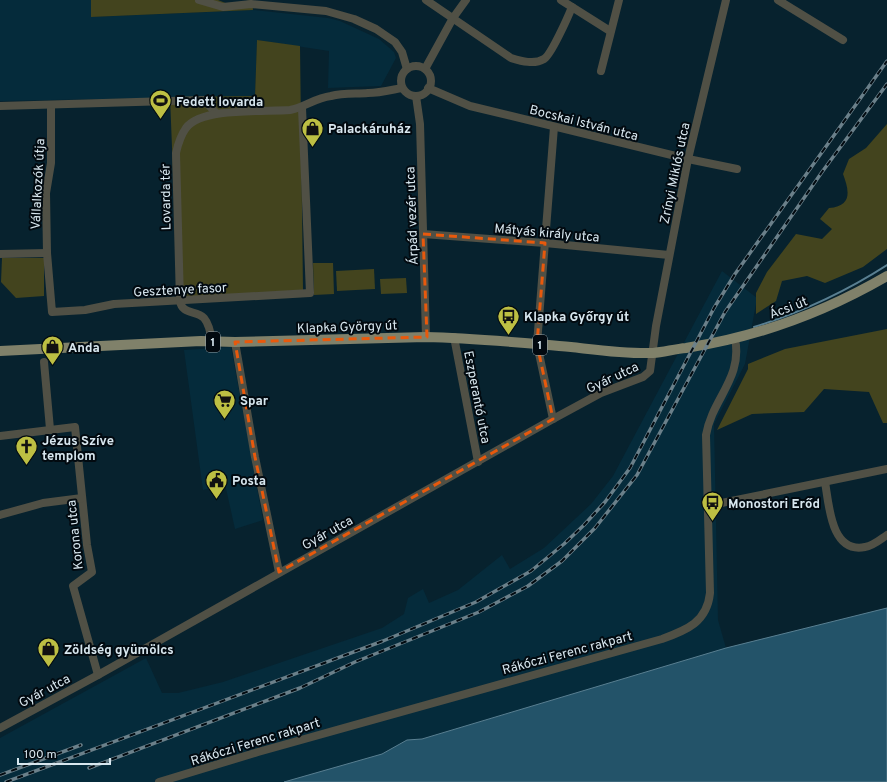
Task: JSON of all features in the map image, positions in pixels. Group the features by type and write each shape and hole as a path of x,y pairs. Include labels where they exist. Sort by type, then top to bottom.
{"main road":[{"name":"Ácsi út","path":"694,346 735,338 791,321 847,297 887,276"},
{"name":"Klapka György út","path":"0,351 212,342 426,337 454,337 617,352 654,353 694,346"}],"street":[{"path":"199,0 223,7 252,2 326,11 354,19 376,29 395,42 402,52 407,69"},
{"path":"426,0 510,58 525,62 538,61 548,56 572,7"},
{"path":"425,69 453,18 466,0"},
{"path":"561,0 610,31"},
{"path":"601,72 610,31 619,0"},
{"name":"Zrínyi Miklós utca","path":"654,353 656,326 688,160 726,0"},
{"path":"778,0 843,40"},
{"path":"416,66 425,69 430,78 428,88 425,92 416,96 410,95 402,88 402,74 407,69 416,66"},
{"path":"0,106 204,100 216,113 273,112 302,108 308,102 317,98 333,95 370,93 402,88"},
{"name":"Bocskai István utca","path":"428,88 470,106 688,160 737,169"},
{"name":"Árpád vezér utca","path":"416,96 420,124 426,337"},
{"name":"Vállalkozók útja","path":"51,105 51,164 46,193 49,295 52,312"},
{"name":"Gesztenye fasor","path":"52,312 85,310 114,304 180,302 310,293 302,108"},
{"name":"Lovarda tér","path":"180,302 176,153 180,138 187,127 200,118 216,113"},
{"path":"553,419 537,344 554,127"},
{"name":"Mátyás király utca","path":"423,234 545,243 669,255"},
{"path":"0,254 47,253"},
{"path":"180,302 180,306 184,310 198,314 205,319 212,342"},
{"name":"Eszperantó utca","path":"454,337 478,462"},
{"name":"Rákóczi Ferenc rakpart","path":"160,782 265,750 686,630 703,616 709,599 707,431 711,419 733,375 737,357 735,338"},
{"path":"236,342 255,456 280,572"},
{"name":"Gyár utca","path":"0,726 98,675 553,419 601,393 643,377 650,371 654,353"},
{"path":"0,436 50,429 44,362"},
{"name":"Korona utca","path":"50,429 75,427 87,545 92,572 73,586 98,675"},
{"path":"708,506 887,469"},
{"path":"825,482 833,527 841,540 854,546 865,547 887,535"},
{"path":"0,516 43,503 82,498"}],"highlighted area":[{"path":"423,234 545,243 537,344 553,419 279,572 255,457 235,342 427,337"}],"shaded area":[{"path":"0,0 91,0 91,17 253,10 328,18 340,21 379,39 394,52 396,58 381,86 328,88 329,51 257,40 255,96 0,101"},
{"path":"91,0 218,0 228,4 252,0 253,10 91,17"},
{"path":"257,40 300,46 303,290 178,298 170,97 255,96"},
{"path":"887,124 887,249 863,267 825,283 807,276 782,281 776,301 756,314 756,293 767,272 796,234 822,239 832,229 820,219 829,208 837,207 846,201 848,191 843,174 849,159 866,148"},
{"path":"2,258 44,258 44,296 16,298 1,282"},
{"path":"313,263 333,263 334,294 314,295"},
{"path":"374,269 375,289 337,291 336,271"},
{"path":"722,271 757,298 745,364 714,424 718,620 726,648 422,739 407,740 382,754 284,782 0,782 0,738 146,658 162,693 178,693 223,682 382,628 404,614 408,598 423,589 429,603 458,590 502,555 510,569 544,548 591,504 613,476"},
{"path":"406,278 407,293 381,294 380,279"},
{"path":"887,329 887,423 883,423 869,392 824,389 804,412 752,414 717,430 748,369 748,364 785,349"},
{"path":"231,347 263,520 235,529 225,484 203,490 184,350"},
{"path":"887,608 887,782 284,782 382,754 407,740 422,739 726,648"}],"waterway":[{"path":"754,327 789,315 839,293 887,265"}],"railway":[{"path":"6,782 383,641 476,602 531,571 564,544 605,502 630,468 714,308 735,274 887,61"},
{"path":"89,768 300,688 355,662 479,612 528,586 562,561 595,528 637,475 725,312 822,172 887,84"},
{"path":"0,775 81,745"}],"place":[{"name":"Fedett lovarda","path":"160,120"},
{"name":"Palackáruház","path":"313,148"},
{"name":"Klapka Győrgy út","path":"508,336"},
{"name":"Anda","path":"53,366"},
{"name":"Spar","path":"225,420"},
{"name":"Jézus Szíve templom","path":"27,466"},
{"name":"Posta","path":"217,500"},
{"name":"Monostori Erőd","path":"713,522"},
{"name":"Zöldség gyümölcs","path":"49,668"}]}
